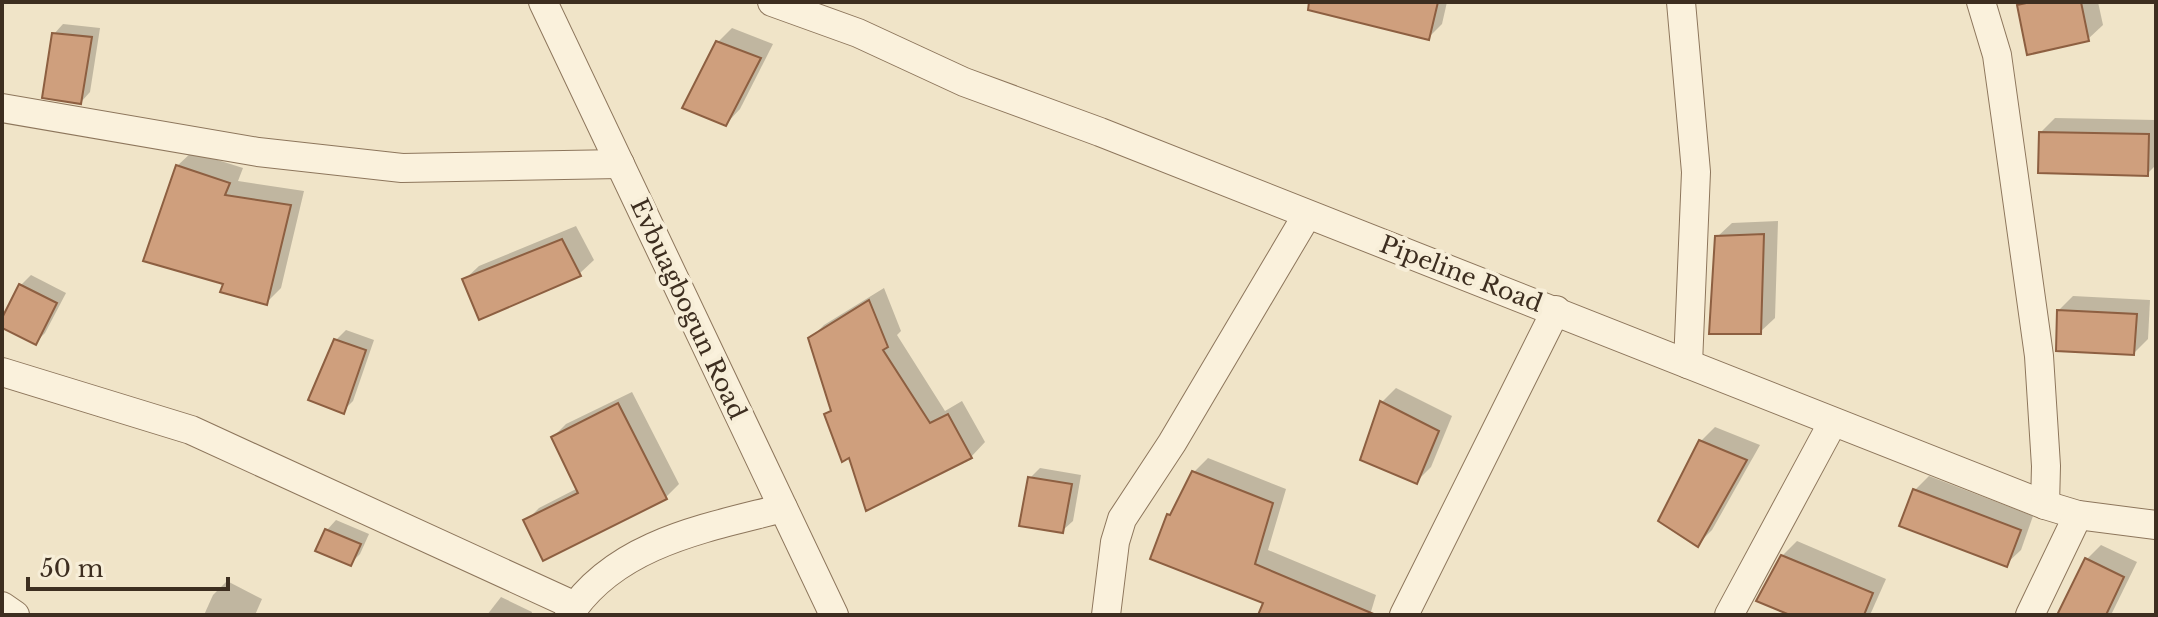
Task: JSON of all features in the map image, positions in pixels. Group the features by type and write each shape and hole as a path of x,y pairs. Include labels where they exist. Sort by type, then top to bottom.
{"street":[{"name":"Evbuagbogun Road","path":"543,2 834,615"},
{"name":"Pipeline Road","path":"772,2 858,33 964,82 1556,310 2045,505 2078,515 2156,525"},
{"path":"1681,2 1696,172 1688,364"},
{"path":"1981,2 1997,55 2039,356 2046,466 2045,505"},
{"path":"2,108 258,152 402,168 620,164"},
{"path":"1106,615 1115,542 1122,519 1172,443 1307,215"},
{"path":"1404,615 1556,310"},
{"path":"2,372 191,430 572,610 597,584 633,556 676,536 783,508"},
{"path":"1729,615 1833,422"},
{"path":"2030,615 2078,515"},
{"path":"2,606 15,615"}],"building":[{"path":"1309,2 1438,2 1429,40 1308,10"},
{"path":"2081,2 2089,41 2027,55 2017,5"},
{"path":"52,33 92,37 81,104 42,98"},
{"path":"716,41 761,58 726,126 682,108"},
{"path":"2039,132 2149,134 2148,176 2038,173"},
{"path":"176,165 230,183 225,195 291,205 267,305 220,292 223,284 143,261"},
{"path":"1764,234 1761,334 1709,334 1715,236"},
{"path":"562,239 581,276 479,320 462,279"},
{"path":"19,284 57,303 36,345 2,328 2,318"},
{"path":"869,300 888,347 883,350 930,423 948,414 972,458 866,511 849,458 842,462 824,414 831,411 808,338"},
{"path":"2057,310 2137,314 2134,355 2056,351"},
{"path":"334,339 366,350 344,414 308,400"},
{"path":"1380,401 1439,431 1417,484 1360,460"},
{"path":"618,403 667,499 543,561 523,520 578,493 551,437"},
{"path":"1699,440 1747,460 1698,547 1658,521"},
{"path":"1192,471 1273,503 1255,564 1376,615 1258,615 1263,603 1150,559 1167,514 1170,515"},
{"path":"1028,477 1072,484 1063,533 1019,526"},
{"path":"1913,489 2021,530 2007,567 1899,526"},
{"path":"325,529 361,544 351,566 315,551"},
{"path":"1781,555 1873,593 1864,615 1790,615 1756,601"},
{"path":"2085,558 2124,577 2106,615 2057,615"}]}
